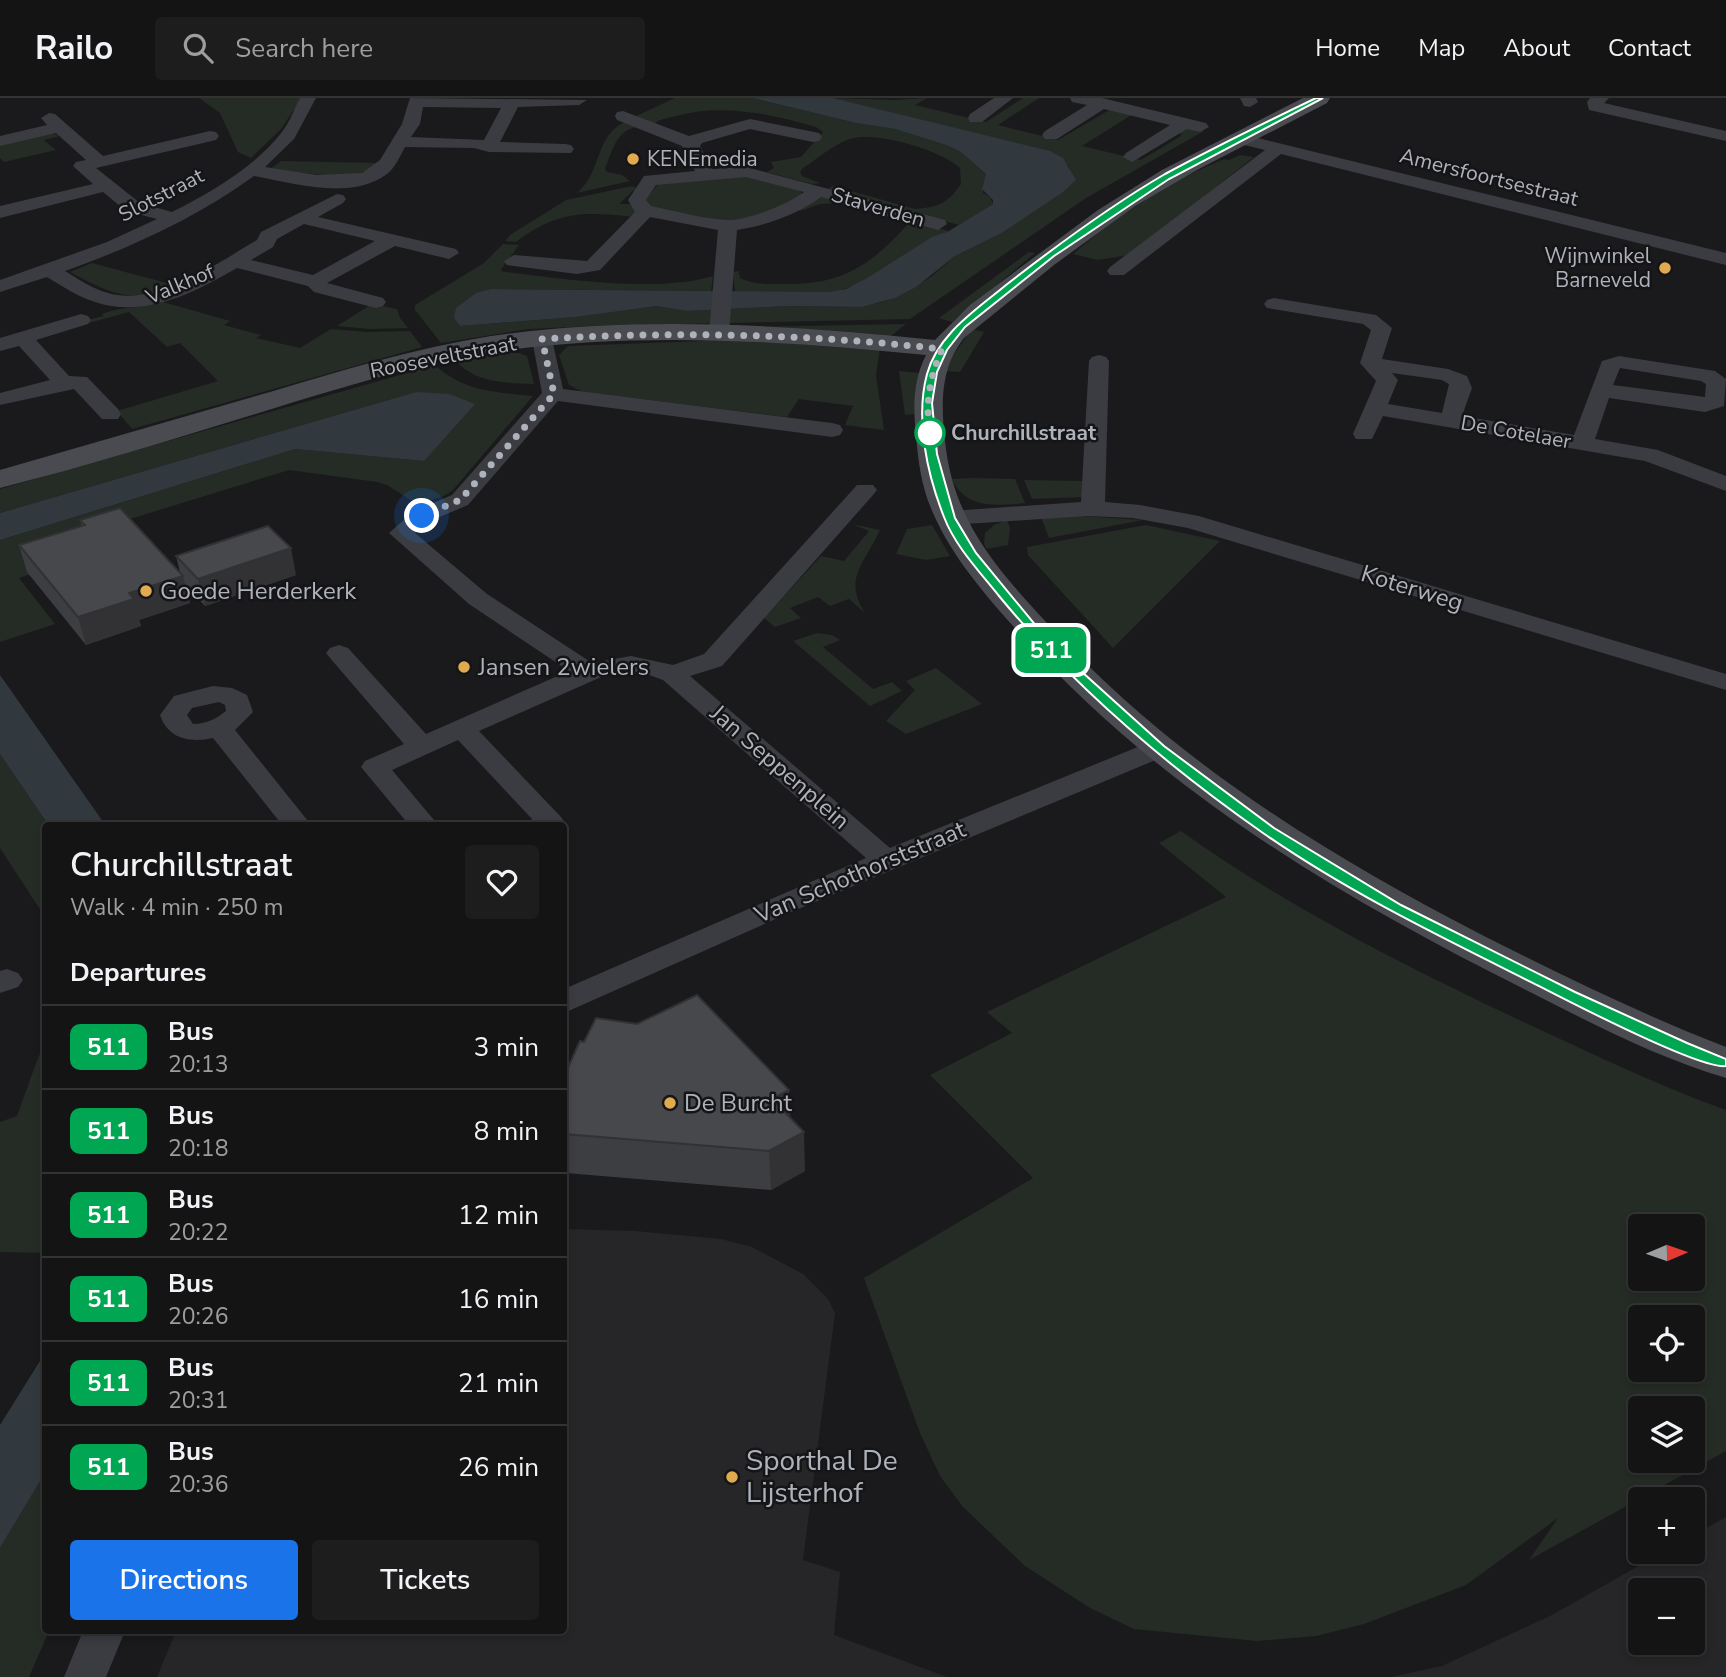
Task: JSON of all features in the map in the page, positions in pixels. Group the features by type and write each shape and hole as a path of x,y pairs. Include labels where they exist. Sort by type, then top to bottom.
{"street":[{"name":"Slotstraat","path":"0,286 49,270 173,218 211,198 250,170 286,138 308,98"},
{"path":"976,118 1005,98"},
{"path":"1078,98 1192,125 1132,157"},
{"path":"1319,98 1166,177 1051,254 962,325 942,349 932,372 927,403 934,466 950,518 971,555 1047,646 1160,748 1269,831 1396,908 1569,996 1682,1047 1726,1063"},
{"path":"1592,99 1595,106 1726,136"},
{"path":"250,170 328,181 356,180 380,171 411,124 416,100 512,103 526,100 579,100"},
{"path":"489,147 512,103"},
{"path":"1051,135 1102,103"},
{"path":"623,116 691,143 750,124 813,137"},
{"path":"0,141 54,123 99,162"},
{"path":"173,218 133,207 82,166 210,136"},
{"name":"Amersfoortsestraat","path":"1242,139 1726,259"},
{"path":"399,142 475,143 489,147 565,149"},
{"path":"691,143 705,173"},
{"path":"1117,271 1278,148"},
{"name":"Staverden","path":"815,182 801,203 748,223 728,226 646,211 639,207 637,200 650,180 705,173 746,172 815,182 938,224"},
{"name":"Staverden","path":"815,182 836,181 865,191"},
{"path":"0,212 106,186"},
{"name":"Valkhof","path":"49,270 102,298 141,302 168,294 234,261 266,243 268,236 337,198"},
{"path":"514,261 577,268 593,266 646,211"},
{"path":"300,218 449,253"},
{"path":"720,323 728,226"},
{"path":"314,282 393,239"},
{"name":"Valkhof","path":"234,261 376,302"},
{"path":"1275,304 1369,319 1382,328 1370,363 1387,380 1364,434"},
{"path":"0,345 81,320"},
{"name":"Rooseveltstraat","path":"0,479 393,365 495,344 720,323 942,349"},
{"path":"23,338 64,383"},
{"path":"542,339 554,394"},
{"path":"1094,509 1092,496 1099,361"},
{"name":"De Cotelaer","path":"1582,443 1609,365 1619,362 1707,376 1717,382 1716,401 1705,405 1601,390"},
{"name":"De Cotelaer","path":"1370,363 1448,375 1459,381 1461,388 1450,421"},
{"path":"0,399 64,383 79,382 110,414"},
{"path":"554,394 832,430"},
{"path":"554,394 460,500 422,516 401,533 478,599 588,672"},
{"name":"De Cotelaer","path":"1375,408 1650,455 1726,484"},
{"path":"672,674 713,660 865,490"},
{"name":"Koterweg","path":"950,518 1094,509 1134,511 1191,521 1726,682"},
{"path":"339,653 421,746"},
{"name":"Jan Seppenplein","path":"422,822 375,767 588,672 620,663 639,663 654,665 672,674 886,860"},
{"path":"220,728 295,822"},
{"path":"463,730 551,822"},
{"name":"Van Schothorststraat","path":"567,1001 886,860 1160,748"},
{"path":"85,1677 103,1634"}],"shaded area":[{"path":"199,98 302,98 281,129 251,158 238,152 220,113"},
{"path":"675,98 753,98 856,123 895,129 949,146 962,153 986,174 983,193 990,197 993,204 959,225 828,189 833,186 915,209 937,205 952,196 961,184 960,168 938,155 891,140 861,137 844,141 803,168 800,172 802,176 820,183 811,184 767,172 774,168 771,162 801,157 823,132 816,127 764,114 729,110 693,112 663,119 652,126 632,118"},
{"path":"753,98 833,98 1050,151 1063,158 1076,180 1063,192 1000,234 955,256 916,287 895,298 862,307 790,306 687,311 657,306 576,317 460,326 454,318 456,308 476,293 491,289 830,292 846,289 993,204 993,200 982,189 986,174 962,153 949,146 895,129 856,123"},
{"path":"833,98 927,98 915,105 986,122 1023,98 1039,98 998,125 1058,140 1111,109 1133,114 1082,146 1141,160 1181,136 1180,130 1191,128 1204,131 1086,198 910,319 529,329 441,343 415,310 415,305 484,263 503,244 519,245 501,271 583,281 639,284 666,284 713,276 711,291 491,289 460,326 576,317 657,306 687,311 790,306 862,307 895,298 931,277 955,256 1000,234 1070,170 1068,165 1001,140"},
{"path":"628,120 637,127 619,137 605,169 630,181 577,193 586,184 609,135"},
{"path":"51,133 60,136 44,140 56,150 4,162 0,158 0,143"},
{"path":"1240,155 1254,157 1129,255 1098,260 1073,254 1122,213 1181,178"},
{"path":"281,161 378,163 360,174 340,177 270,169"},
{"path":"745,174 800,189 802,195 754,218 729,222 651,209 645,200 659,183"},
{"path":"632,186 639,190 635,189 619,204 630,204 636,211 633,217 600,214 572,216 544,224 516,242 505,241 510,235 566,200"},
{"path":"818,195 949,231 922,244 872,277 844,289 804,295 735,292 733,272 739,271 740,278 766,284 804,283 839,276 868,261 909,223 842,203 820,204 800,211 796,209"},
{"path":"1029,252 1035,253 952,322 939,318"},
{"path":"92,263 174,285 145,295 120,294 70,272"},
{"path":"163,302 230,321 224,325 261,335 256,338 300,348 331,329 410,331 422,347 132,429 117,411 218,381 180,343 167,347 129,312 89,323 85,321 110,311"},
{"path":"372,304 397,309 408,328 337,326"},
{"path":"906,324 888,338 745,327"},
{"path":"972,329 984,332 960,372 946,371 953,355"},
{"path":"731,340 880,348 876,375 884,430 845,425 853,406 799,399 787,417 583,392 569,385 559,355 568,346"},
{"path":"503,353 527,356 534,384 482,378 456,361"},
{"path":"435,365 469,386 493,392 533,396 453,490 444,496 417,504 387,485 377,482 289,470 117,523 132,541 19,578 55,624 0,642 0,540 295,449 424,461 416,392 0,513 0,489"},
{"path":"899,371 920,373 914,414 905,415"},
{"path":"416,392 449,394 475,404 424,461 295,449 0,540 0,513"},
{"path":"952,479 1015,479 1025,503 993,505 973,501 958,489"},
{"path":"1024,480 1084,481 1084,497 1032,499"},
{"path":"1082,516 1143,520 1049,538 1041,517"},
{"path":"1007,520 1010,528 1008,545 987,549 984,544 985,533 994,525"},
{"path":"852,524 880,530 856,580 858,601 865,613 849,599 830,606 818,597 790,608 801,618 775,627 764,618 821,556 844,561 869,531"},
{"path":"932,525 950,556 926,560 896,554 907,529"},
{"path":"1146,525 1220,541 1113,648 1028,555 1027,547"},
{"path":"817,633 832,635 840,640 823,647 873,689 892,682 902,691 870,706 793,641"},
{"path":"936,668 982,704 906,734 886,721 915,690 906,681"},
{"path":"0,675 103,822 46,822 0,754"},
{"path":"0,754 46,822 42,822 42,912 0,848"},
{"path":"1181,831 1308,912 1396,960 1603,1059 1726,1110 1726,1451 1705,1463 1705,1396 1628,1396 1628,1473 1686,1473 1661,1487 1628,1487 1628,1505 1529,1560 1558,1518 1466,1585 1364,1624 1316,1636 1257,1641 1134,1629 1090,1608 1025,1566 963,1507 940,1476 920,1433 864,1278 1033,1178 930,1075 1012,1033 987,1012 1226,897 1159,843"},
{"path":"42,1054 42,1253 0,1252 0,1122 17,1116 39,1055"},
{"path":"567,1229 635,1231 721,1239 752,1247 803,1274 828,1299 835,1313 803,1560 840,1572 834,1635 947,1677 157,1677 175,1634 567,1634"},
{"path":"42,1358 42,1478 0,1548 0,1425"},
{"path":"42,1478 42,1634 48,1634 29,1677 0,1677 0,1548"},
{"path":"1726,1517 1726,1677 1391,1677 1442,1666 1552,1615 1642,1564 1705,1564 1705,1529"}],"building":[{"path":"120,508 183,576 129,593 134,599 78,617 19,545 85,525 80,520"},
{"path":"268,526 291,548 198,579 176,556"},
{"name":"De Burcht","path":"697,995 789,1090 772,1099 804,1132 769,1151 567,1134 567,1069 580,1041 584,1042 596,1018 637,1024"}],"bus line":[{"name":"511","path":"1319,98 1166,177 1051,254 962,325 942,349 932,372 927,403 936,478 950,518 971,555 1047,646 1160,748 1269,831 1396,908 1569,996 1682,1047 1726,1063"}],"place":[{"name":"KENEmedia","path":"633,159"},
{"name":"Wijnwinkel Barneveld","path":"1665,268"},
{"name":"Churchillstraat","path":"930,433"},
{"name":"Goede Herderkerk","path":"146,591"},
{"name":"Jansen 2wielers","path":"464,667"},
{"name":"De Burcht","path":"670,1103"},
{"name":"Sporthal De Lijsterhof","path":"732,1477"}],"route":[{"path":"422,516 460,500 554,394 542,339 617,334 719,333 797,335 942,349 932,372 927,403 930,433"}]}
